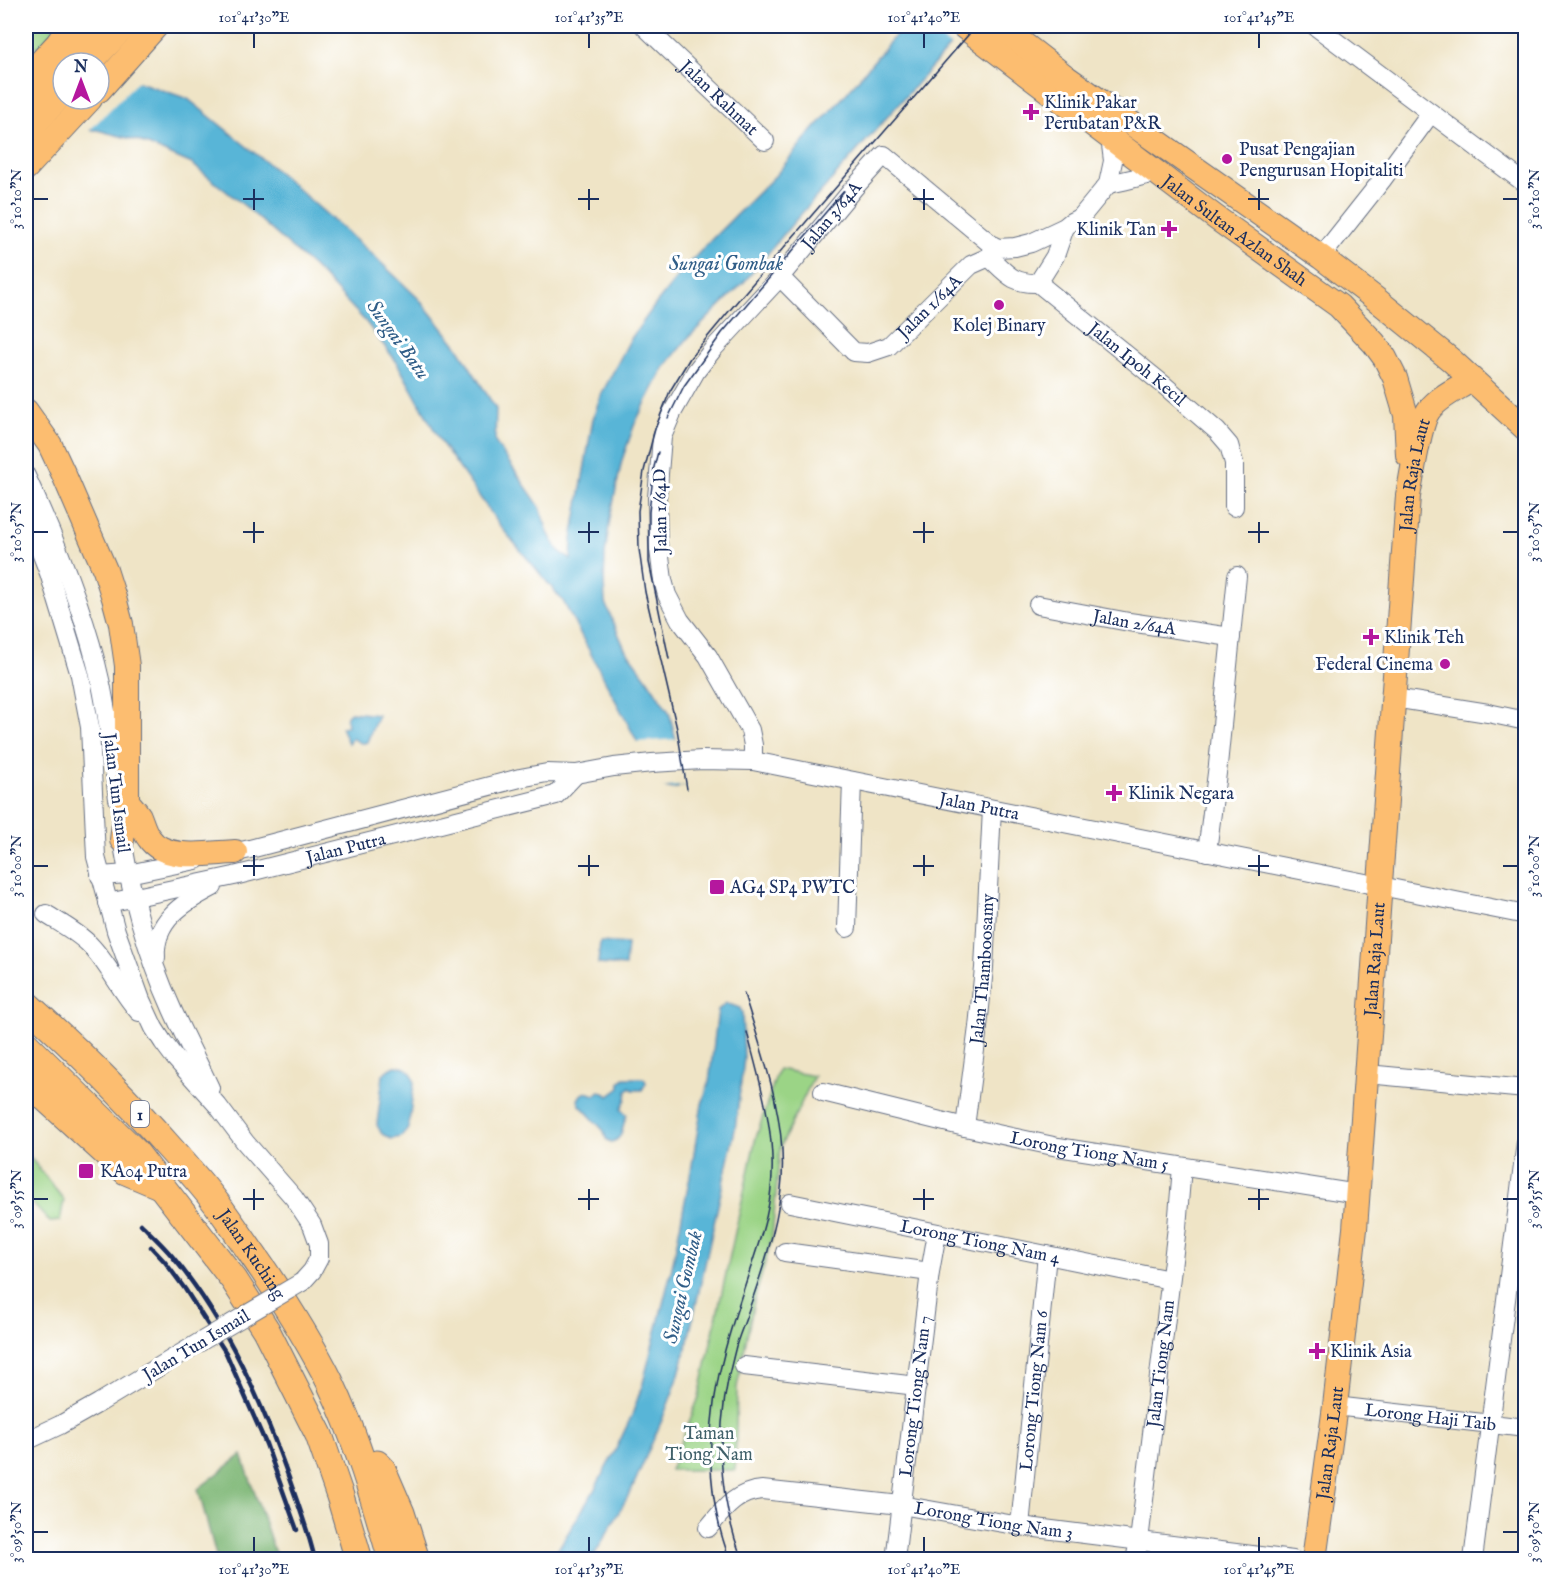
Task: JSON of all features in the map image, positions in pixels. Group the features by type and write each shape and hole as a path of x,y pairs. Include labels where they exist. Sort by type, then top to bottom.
{"highway":[{"path":"26,989 58,1033"},
{"name":"Jalan Kuching","path":"26,1004 134,1108 208,1194 241,1237 296,1319 329,1380 355,1442 393,1560"},
{"name":"Jalan Kuching","path":"26,1045 135,1152 234,1280 266,1330 319,1436 359,1560"},
{"path":"26,1080 126,1172 163,1186"},
{"path":"355,1442 382,1469 401,1514 416,1560"}],"main road":[{"path":"70,51 86,26"},
{"path":"74,51 103,26"},
{"path":"101,51 125,26"},
{"path":"111,76 156,26"},
{"name":"Jalan Sultan Azlan Shah","path":"1000,26 1067,78 1321,257 1446,356 1526,429"},
{"name":"Jalan Sultan Azlan Shah","path":"966,27 1215,217 1339,306 1374,343 1395,378 1406,415 1408,496"},
{"path":"26,78 51,67"},
{"path":"26,104 51,75"},
{"path":"26,134 51,85"},
{"path":"27,167 79,111"},
{"name":"Jalan Raja Laut","path":"1314,1560 1335,1406 1358,1194 1408,496 1420,433 1428,411 1471,380"},
{"path":"26,411 50,445 105,570 121,624 127,666 127,801 122,840"},
{"path":"127,801 138,814 149,839 169,853 235,852"}],"street":[{"name":"Jalan Rahmat","path":"646,26 765,141"},
{"path":"1315,26 1526,184"},
{"path":"1321,257 1431,113"},
{"path":"1110,137 1113,161 1108,184 1158,173"},
{"name":"Jalan 3/64A","path":"780,277 884,155 992,245 994,252"},
{"name":"Jalan 1/64A","path":"780,277 854,352 868,353 889,346 971,264 994,252 1031,243 1065,227 1081,216 1108,184"},
{"path":"1038,283 1055,256 1065,227"},
{"name":"Jalan Ipoh Kecil","path":"994,252 1012,279 1025,284 1038,283 1165,386 1229,444 1234,463 1234,507"},
{"name":"Jalan 1/64D","path":"753,761 750,730 708,656 680,620 668,595 663,580 658,542 657,498 662,437 681,396 696,371 714,348 780,277"},
{"name":"Jalan Tun Ismail","path":"26,476 73,591 100,683 111,740 122,840 134,898 157,972 172,1010 218,1106"},
{"name":"Jalan Tun Ismail","path":"26,514 49,573 80,675 90,726 96,857 116,931 131,972 154,1028 175,1058 294,1198 317,1235 319,1244 319,1258 312,1271 302,1282 60,1425 28,1435"},
{"path":"1207,852 1237,576"},
{"name":"Jalan 2/64A","path":"1038,605 1129,622 1231,637"},
{"path":"1394,698 1526,721"},
{"name":"Jalan Putra","path":"100,876 128,874 235,852 547,773 576,774 652,762 729,760 753,761 1526,915"},
{"name":"Jalan Putra","path":"108,903 234,876 556,795 576,774"},
{"path":"847,928 852,781"},
{"name":"Jalan Thamboosamy","path":"965,1127 984,968 992,809"},
{"path":"157,972 155,950 162,927 168,919 192,898 234,876"},
{"path":"46,914 89,944 136,1008 154,1028"},
{"path":"1367,1074 1526,1089"},
{"name":"Lorong Tiong Nam 5","path":"823,1092 1058,1147 1358,1194"},
{"path":"1473,1560 1526,1142"},
{"name":"Jalan Tiong Nam","path":"1136,1560 1182,1167"},
{"name":"Lorong Tiong Nam 4","path":"790,1203 1170,1280"},
{"name":"Lorong Tiong Nam 7","path":"895,1560 930,1272 937,1233"},
{"path":"785,1252 930,1272"},
{"name":"Lorong Tiong Nam 6","path":"1020,1526 1047,1255"},
{"path":"744,1366 917,1386"},
{"name":"Lorong Haji Taib","path":"1335,1406 1526,1428"},
{"name":"Lorong Tiong Nam 3","path":"708,1528 729,1503 749,1491 762,1490 902,1505 1020,1526 1293,1560"}],"green space":[{"path":"26,26 58,26 41,46 26,48"},
{"name":"Taman Tiong Nam","path":"778,1069 814,1076 780,1148 772,1238 754,1301 737,1387 735,1470 670,1470 699,1397 755,1141"},
{"path":"26,1152 64,1200 60,1221 50,1222 26,1197"},
{"path":"242,1455 277,1559 217,1559 198,1489"}],"water":[{"name":"Sungai Batu","path":"903,26 968,26 794,222 745,281 688,338 664,368 635,423 622,460 610,518 605,554 605,603 625,649 669,712 687,784 674,789 654,785 639,745 563,601 501,527 441,442 396,361 366,322 320,273 246,207 192,164 139,141 97,130 26,130 51,109 51,111 111,111 111,77 139,82 188,99 283,176 419,299 457,346 496,409 495,442 540,507 548,533 558,550 571,560 572,539 593,419 600,397 630,340 682,271 777,174"},
{"path":"351,712 378,715 365,743 352,738 348,743 341,727 347,726 347,716"},
{"path":"600,942 627,944 625,966 598,964"},
{"name":"Sungai Gombak","path":"726,1003 740,1008 742,1013 744,1059 735,1129 677,1381 631,1491 592,1559 552,1559 615,1451 632,1415 643,1383 671,1272 702,1104 709,1083 718,1010"},
{"path":"395,1066 409,1070 414,1084 408,1129 401,1137 391,1139 382,1134 377,1125 383,1075"},
{"path":"625,1078 643,1078 646,1083 642,1090 633,1090 630,1087 627,1091 621,1109 627,1115 620,1135 611,1142 606,1139 604,1131 578,1100 585,1093 595,1095 600,1091 609,1096 620,1088 620,1082"}],"pier":[{"path":"924,26 971,26 953,48"},
{"path":"26,62 51,87 51,111 109,111 87,133 26,133"},
{"path":"111,74 140,79 111,109"},
{"path":"679,739 690,785 652,787 634,742"}],"tram line":[{"path":"687,789 677,729 645,592 639,549 638,511 644,471 655,429 670,391 690,358 976,26"},
{"path":"668,418 684,386 722,333 844,191"},
{"path":"658,452 649,512 649,562 669,659"},
{"path":"742,1560 733,1534 723,1482 721,1456 724,1403 736,1345 772,1236 779,1205 782,1165 781,1140 773,1090 744,994"},
{"path":"730,1560 722,1535 712,1482 711,1429 714,1402 727,1342 764,1225 772,1168 772,1149 766,1110 747,1032"}],"railway":[{"path":"141,1224 192,1281 226,1335 255,1392 279,1451 304,1520 315,1560"},
{"path":"151,1247 185,1289 226,1353 266,1444 297,1530"}],"place":[{"name":"Klinik Pakar Perubatan P&R","path":"1031,112"},
{"name":"Pusat Pengajian Pengurusan Hopitaliti","path":"1227,159"},
{"name":"Klinik Tan","path":"1169,229"},
{"name":"Kolej Binary","path":"999,305"},
{"name":"Klinik Teh","path":"1371,637"},
{"name":"Federal Cinema","path":"1445,664"},
{"name":"Klinik Negara","path":"1114,793"},
{"name":"AG4 SP4 PWTC","path":"717,887"},
{"name":"KA04 Putra","path":"86,1171"},
{"name":"Klinik Asia","path":"1317,1351"}]}
